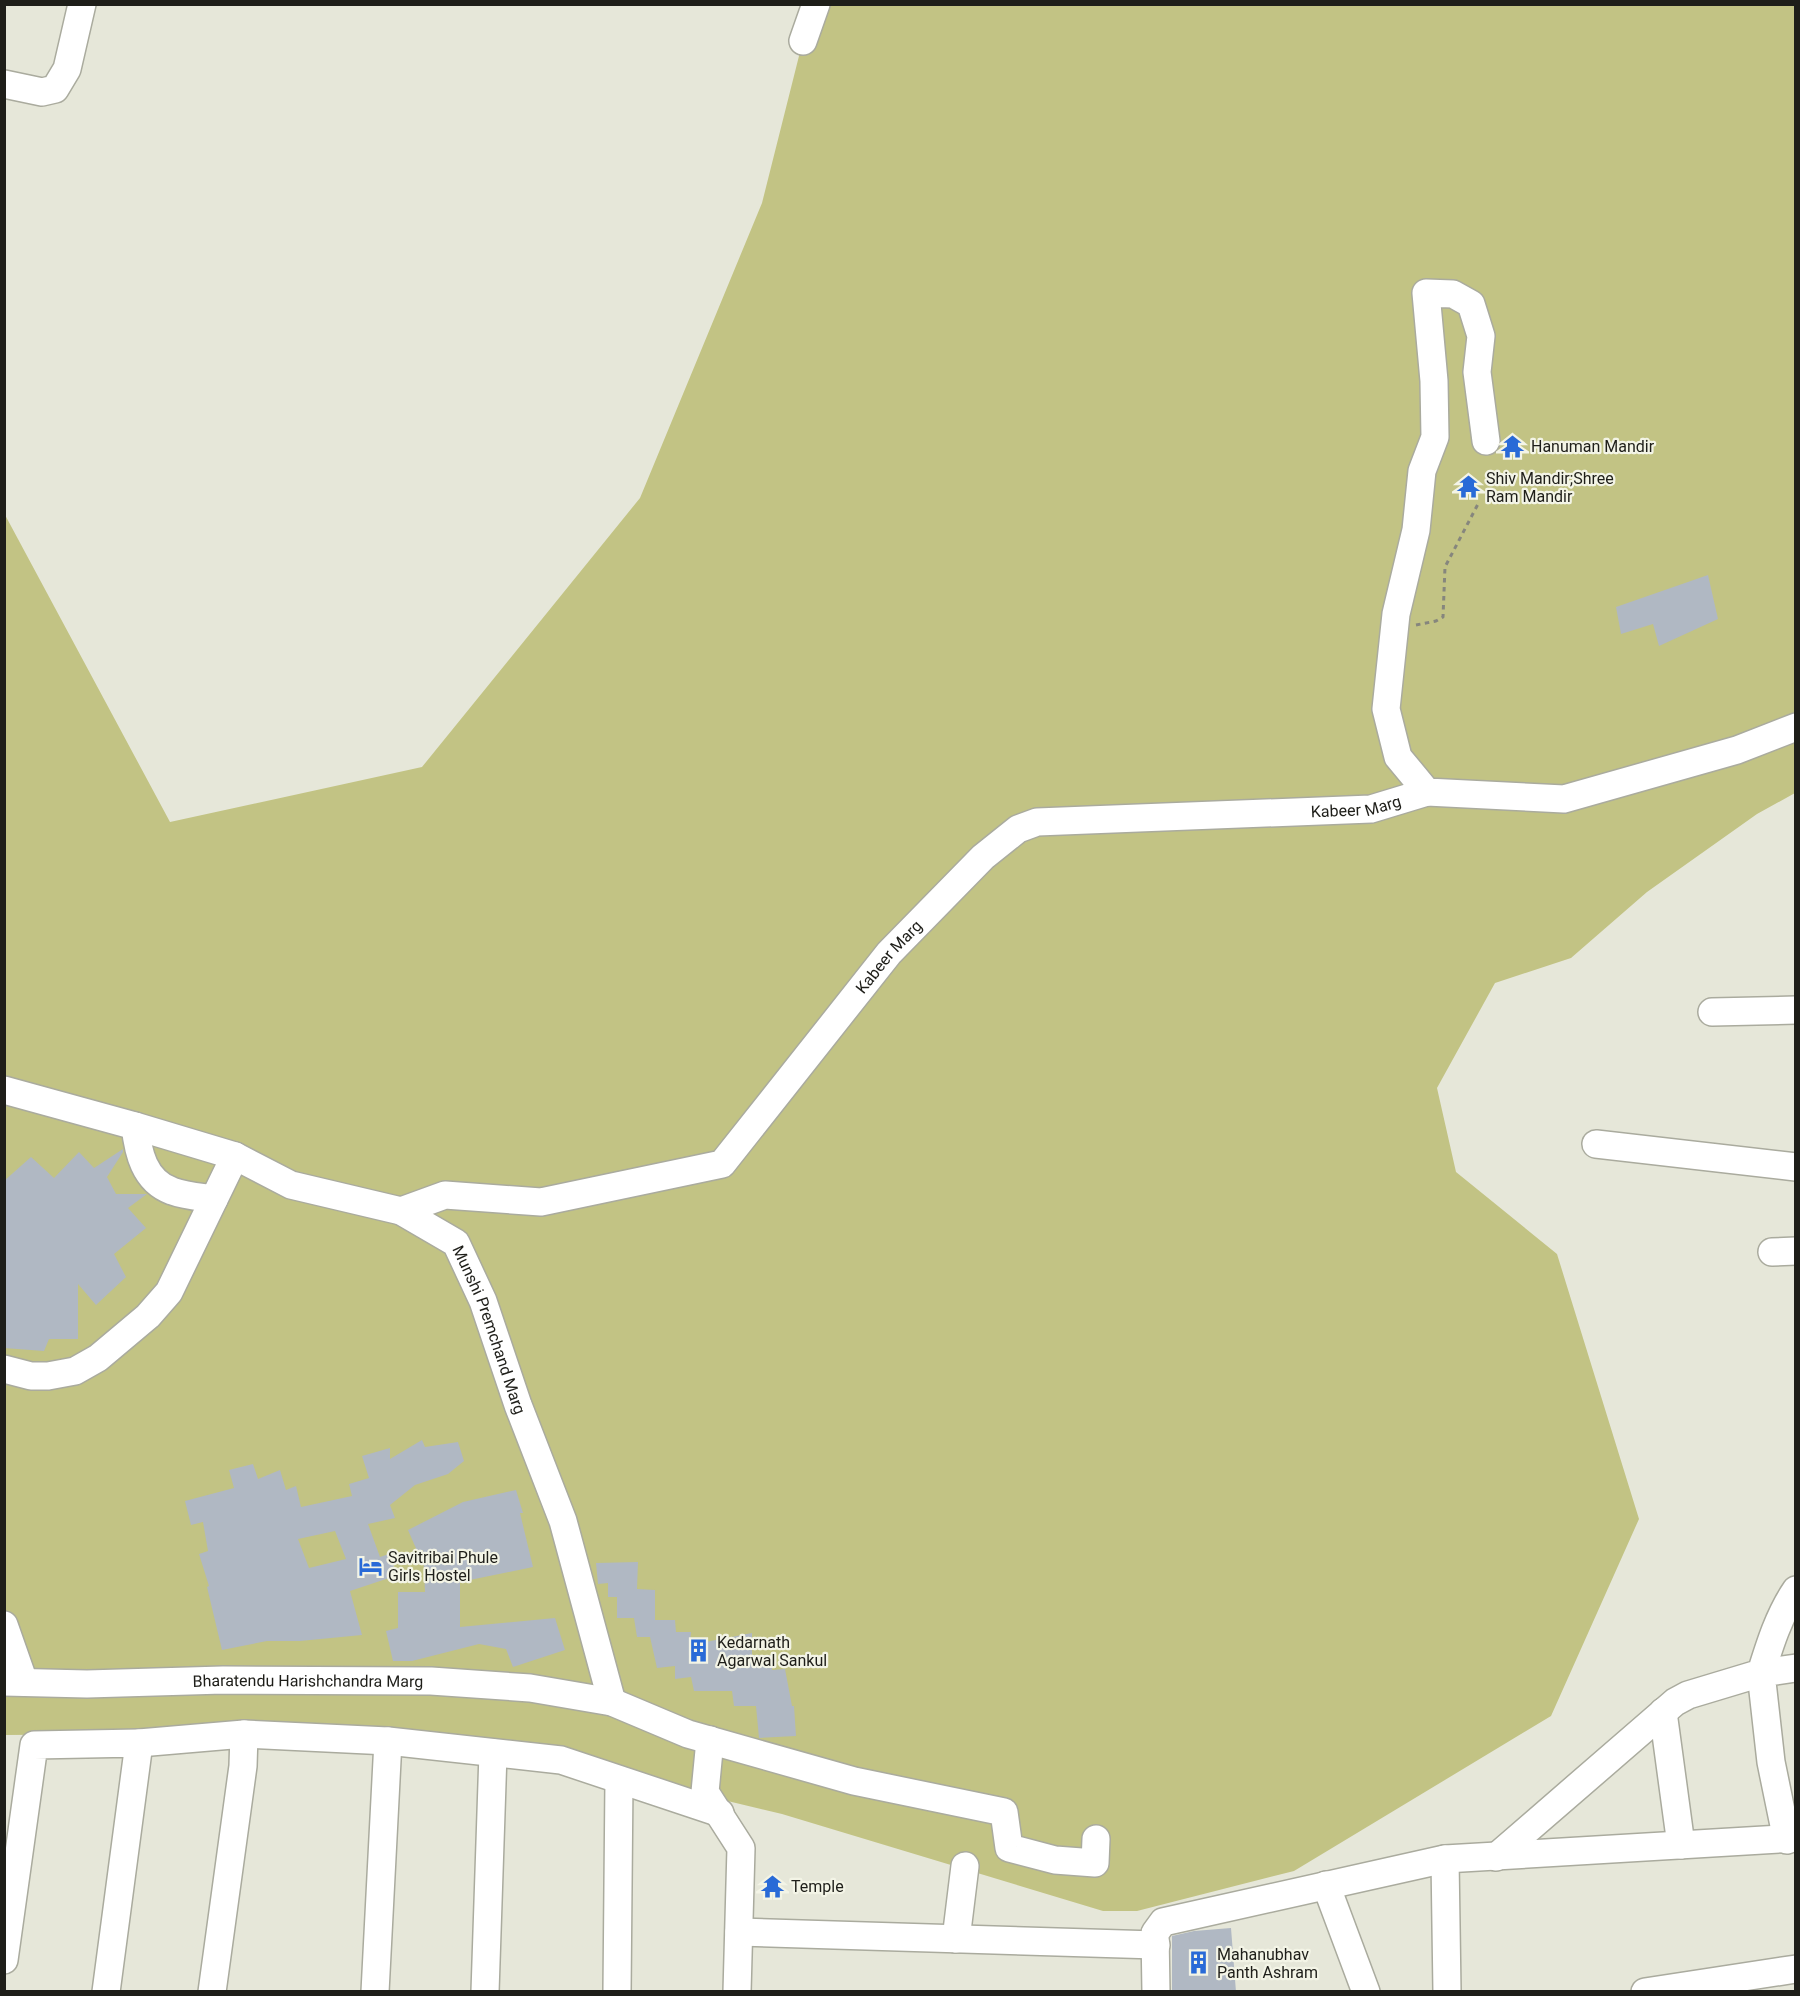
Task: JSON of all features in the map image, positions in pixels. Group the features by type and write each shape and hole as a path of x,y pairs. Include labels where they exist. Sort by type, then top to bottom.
{"street":[{"path":"4,84 42,92 55,89 67,69 82,4"},
{"path":"803,41 816,4"},
{"path":"1427,792 1398,757 1386,709 1396,614 1416,530 1422,471 1435,436 1434,381 1426,293 1453,294 1471,304 1481,336 1477,372 1486,441"},
{"name":"Kabeer Marg","path":"401,1211 445,1195 541,1202 722,1164 889,953 983,857 1017,829 1037,822 1371,809 1427,792 1564,799 1737,750 1796,727"},
{"path":"1712,1012 1796,1010"},
{"name":"Munshi Premchand Marg","path":"4,1090 235,1156 291,1185 401,1211 456,1243 483,1301 518,1404 563,1521 612,1702"},
{"path":"135,1126 140,1157 156,1181 172,1191 214,1199"},
{"path":"1596,1144 1796,1167"},
{"path":"4,1369 31,1376 48,1376 75,1371 98,1358 148,1316 169,1292 235,1156"},
{"path":"1156,1992 1155,1933 1163,1922 1445,1859 1791,1839 1771,1762 1761,1673 1776,1626 1796,1590"},
{"path":"4,1625 14,1682"},
{"path":"1496,1857 1663,1712 1688,1695 1761,1673 1796,1668"},
{"name":"Bharatendu Harishchandra Marg","path":"14,1682 87,1684 223,1680 431,1681 530,1688 612,1702 688,1734 854,1781 1004,1812 1009,1848 1055,1860 1095,1863 1096,1839"},
{"path":"1663,1712 1681,1845"},
{"path":"4,1960 34,1745 139,1743 244,1734 388,1741 561,1760 720,1813"},
{"path":"212,1992 243,1766 244,1734"},
{"path":"710,1740 705,1792 741,1848 737,1992"},
{"path":"375,1992 388,1741"},
{"path":"106,1992 139,1743"},
{"path":"485,1992 494,1753"},
{"path":"617,1992 619,1779"},
{"path":"1445,1859 1447,1992"},
{"path":"956,1939 965,1866"},
{"path":"1326,1886 1362,1987"},
{"path":"739,1932 1156,1945"},
{"path":"1645,1992 1710,1986 1796,1969"}],"path":[{"path":"1394,631 1436,621 1443,616 1445,567 1478,504"}],"green space":[{"path":"816,5 1795,5 1795,793 1757,814 1647,892 1571,958 1495,983 1437,1088 1456,1172 1557,1254 1639,1519 1551,1716 1294,1871 1137,1911 1103,1911 782,1814 440,1732 5,1735 4,513 170,822 422,767 640,498 762,203 800,52"}],"building":[{"path":"1708,575 1718,619 1659,646 1653,624 1621,634 1616,607"},
{"path":"123,1149 107,1177 116,1194 147,1194 128,1208 146,1228 114,1254 126,1277 96,1305 78,1284 78,1339 49,1339 44,1351 4,1348 4,1181 31,1157 54,1178 79,1152 94,1168"},
{"path":"422,1440 425,1447 458,1442 464,1461 448,1474 415,1485 390,1505 395,1518 368,1524 380,1557 392,1553 395,1576 350,1591 362,1635 300,1641 267,1641 222,1650 207,1587 209,1586 199,1554 208,1551 203,1522 191,1525 185,1501 234,1488 229,1470 253,1464 258,1479 280,1470 286,1490 296,1486 301,1507 352,1496 349,1484 369,1478 362,1456 390,1448 390,1459","holes":["335,1531 346,1559 309,1568 298,1539"]},
{"path":"516,1490 523,1513 520,1513 533,1567 460,1582 460,1627 555,1618 565,1650 513,1667 506,1649 479,1644 412,1661 393,1661 386,1631 398,1628 398,1592 425,1592 423,1550 418,1553 408,1530 463,1502"},
{"name":"Kedarnath Agarwal Sankul","path":"638,1562 637,1589 655,1590 655,1620 675,1620 676,1632 691,1632 690,1645 752,1633 752,1655 772,1655 772,1670 785,1669 792,1706 794,1706 796,1736 759,1738 756,1706 734,1706 732,1691 694,1691 691,1677 675,1679 675,1666 657,1668 650,1637 637,1637 634,1618 617,1618 617,1597 608,1597 608,1583 598,1584 596,1563"},
{"name":"Mahanubhav Panth Ashram","path":"1231,1928 1236,1992 1172,1992 1172,1936 1194,1931"}],"place":[{"name":"Hanuman Mandir","path":"1513,446"},
{"name":"Shiv Mandir;Shree Ram Mandir","path":"1468,487"},
{"name":"Savitribai Phule Girls Hostel","path":"370,1566"},
{"name":"Kedarnath Agarwal Sankul","path":"699,1651"},
{"name":"Temple","path":"773,1886"},
{"name":"Mahanubhav Panth Ashram","path":"1199,1963"}]}
